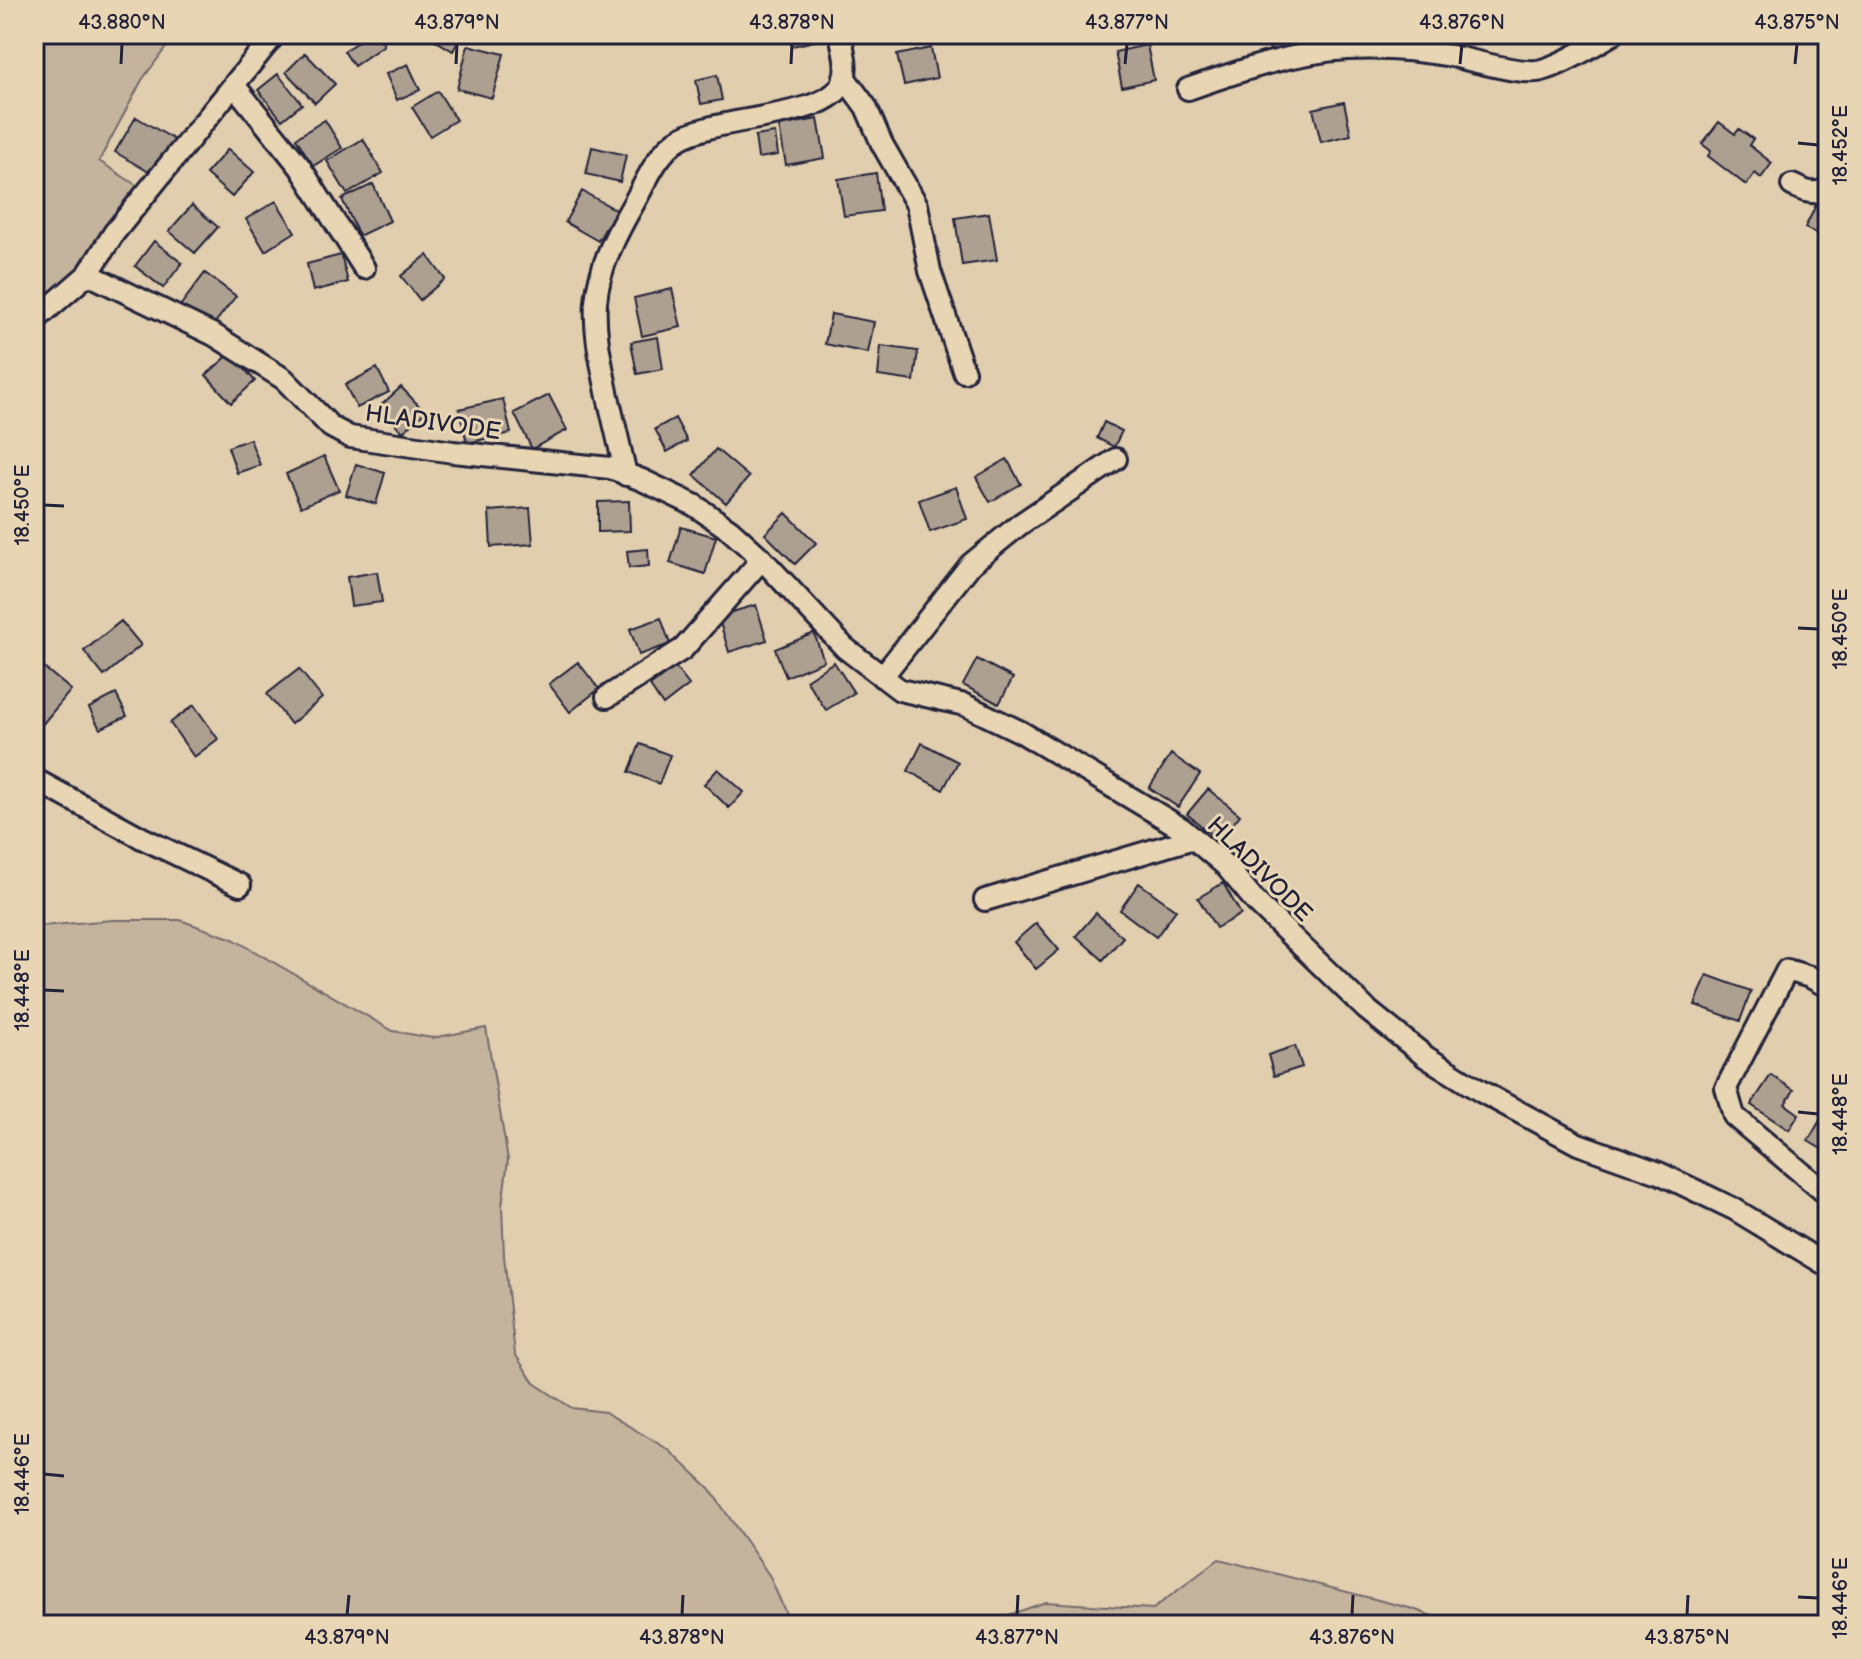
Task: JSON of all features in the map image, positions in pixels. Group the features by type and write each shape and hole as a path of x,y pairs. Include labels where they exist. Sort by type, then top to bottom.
{"street":[{"path":"34,321 88,274 114,233 275,34"},
{"path":"626,475 596,338 596,301 603,267 622,222 662,153 678,140 721,125 790,112 829,98 843,84 846,68 840,34"},
{"path":"1188,89 1245,69 1347,49 1410,50 1540,71 1613,34"},
{"path":"844,77 866,107 882,144 917,205 930,271 964,372"},
{"path":"234,85 300,167 364,268"},
{"path":"1792,185 1811,193 1824,191 1828,187"},
{"name":"HLADIVODE","path":"88,274 214,335 261,364 284,379 331,427 350,437 453,452 610,468 694,505 730,530 762,559 845,648 900,690 965,705 1021,732 1181,828 1225,865 1256,902 1366,1009 1426,1057 1482,1092 1578,1144 1659,1173 1734,1209 1828,1266"},
{"path":"882,677 971,564 1019,525 1116,459"},
{"path":"607,697 683,649 762,559"},
{"path":"34,779 142,838 240,885"},
{"path":"985,900 1194,838"},
{"path":"1828,987 1787,970 1726,1088 1734,1116 1828,1195"}],"shaded area":[{"path":"34,34 176,34 142,80 99,161 139,187 76,271 34,306"},
{"path":"113,920 180,920 233,939 393,1031 432,1038 486,1028 508,1160 502,1206 515,1354 534,1383 572,1408 605,1412 669,1450 709,1488 769,1575 791,1625 34,1625 34,930 41,926"},
{"path":"1219,1559 1413,1609 1457,1625 997,1625 997,1619 1046,1602 1153,1609"}],"building":[{"path":"227,34 259,34 250,48"},
{"path":"369,34 377,34 384,45 354,66 344,51"},
{"path":"425,34 462,34 453,51"},
{"path":"789,34 827,34 828,38 792,46"},
{"path":"1264,34 1289,34 1293,44 1271,52"},
{"path":"1431,34 1461,34 1462,40 1432,44"},
{"path":"468,45 504,54 492,98 457,89"},
{"path":"1147,45 1154,80 1122,87 1115,52"},
{"path":"931,48 937,78 904,85 897,55"},
{"path":"305,53 335,84 315,103 286,72"},
{"path":"408,64 420,90 397,100 386,74"},
{"path":"278,74 302,104 282,120 258,90"},
{"path":"717,75 722,100 701,104 696,80"},
{"path":"438,91 456,120 430,136 412,107"},
{"path":"1344,102 1351,135 1321,142 1313,109"},
{"path":"136,117 175,140 154,175 115,152"},
{"path":"818,119 825,158 786,165 779,126"},
{"path":"325,120 342,148 313,166 296,138"},
{"path":"1719,122 1735,134 1739,129 1753,139 1749,145 1772,163 1761,178 1755,173 1746,185 1708,156 1711,151 1702,144"},
{"path":"775,133 778,155 758,158 755,136"},
{"path":"363,139 383,173 347,194 327,161"},
{"path":"592,147 626,155 620,182 586,174"},
{"path":"228,149 254,172 232,197 206,174"},
{"path":"876,173 881,211 844,216 838,179"},
{"path":"373,184 390,221 359,236 342,199"},
{"path":"582,191 616,210 598,241 565,222"},
{"path":"276,201 295,232 265,251 246,219"},
{"path":"192,205 218,227 195,253 169,231"},
{"path":"1816,205 1828,211 1828,239 1805,228"},
{"path":"989,213 997,260 962,265 955,218"},
{"path":"154,241 182,263 163,288 135,266"},
{"path":"341,255 348,282 313,291 307,264"},
{"path":"427,255 445,279 420,300 401,276"},
{"path":"205,273 236,296 210,329 180,306"},
{"path":"672,289 681,327 642,336 634,298"},
{"path":"831,314 874,322 868,353 825,344"},
{"path":"658,337 663,369 637,374 631,342"},
{"path":"881,346 918,351 914,381 878,376"},
{"path":"231,353 255,381 231,403 206,375"},
{"path":"377,368 389,392 357,408 345,385"},
{"path":"401,387 425,412 403,432 379,407"},
{"path":"549,395 567,430 532,449 514,413"},
{"path":"503,399 511,433 467,443 459,409"},
{"path":"675,418 687,441 667,452 655,429"},
{"path":"1104,422 1122,431 1114,447 1097,438"},
{"path":"250,439 260,465 237,473 228,447"},
{"path":"716,449 749,477 726,503 694,475"},
{"path":"324,456 339,490 301,507 286,474"},
{"path":"1007,459 1021,484 990,502 976,477"},
{"path":"356,464 385,473 376,504 346,495"},
{"path":"956,487 967,519 930,532 919,500"},
{"path":"629,501 630,531 598,532 598,502"},
{"path":"530,508 533,544 491,547 489,511"},
{"path":"786,513 816,543 795,564 765,534"},
{"path":"681,527 716,537 705,574 670,563"},
{"path":"648,549 649,566 629,568 627,551"},
{"path":"377,572 382,602 351,606 347,577"},
{"path":"756,605 767,640 729,652 718,616"},
{"path":"661,618 670,644 639,655 630,629"},
{"path":"121,621 141,645 104,676 84,651"},
{"path":"814,633 824,661 786,677 775,649"},
{"path":"977,659 1013,678 999,704 963,685"},
{"path":"578,662 599,689 570,712 549,684"},
{"path":"834,662 854,693 826,710 806,680"},
{"path":"42,666 71,690 41,726 34,720 34,675"},
{"path":"675,667 689,685 663,705 650,686"},
{"path":"299,669 322,698 291,724 267,694"},
{"path":"116,694 127,716 100,729 89,708"},
{"path":"194,705 218,739 194,757 170,723"},
{"path":"922,743 958,762 943,790 908,771"},
{"path":"640,744 670,755 659,784 629,772"},
{"path":"1171,754 1200,774 1178,807 1149,788"},
{"path":"718,769 744,792 729,808 704,784"},
{"path":"1208,789 1240,815 1219,841 1187,814"},
{"path":"1139,883 1176,910 1156,937 1120,910"},
{"path":"1223,883 1241,914 1216,928 1198,898"},
{"path":"1096,913 1123,937 1103,960 1076,936"},
{"path":"1036,923 1059,950 1036,969 1014,942"},
{"path":"1707,975 1751,991 1740,1021 1695,1005"},
{"path":"1295,1046 1302,1067 1274,1076 1268,1055"},
{"path":"1771,1075 1794,1090 1785,1104 1799,1114 1789,1130 1751,1105"},
{"path":"1828,1111 1828,1153 1808,1141"}]}
